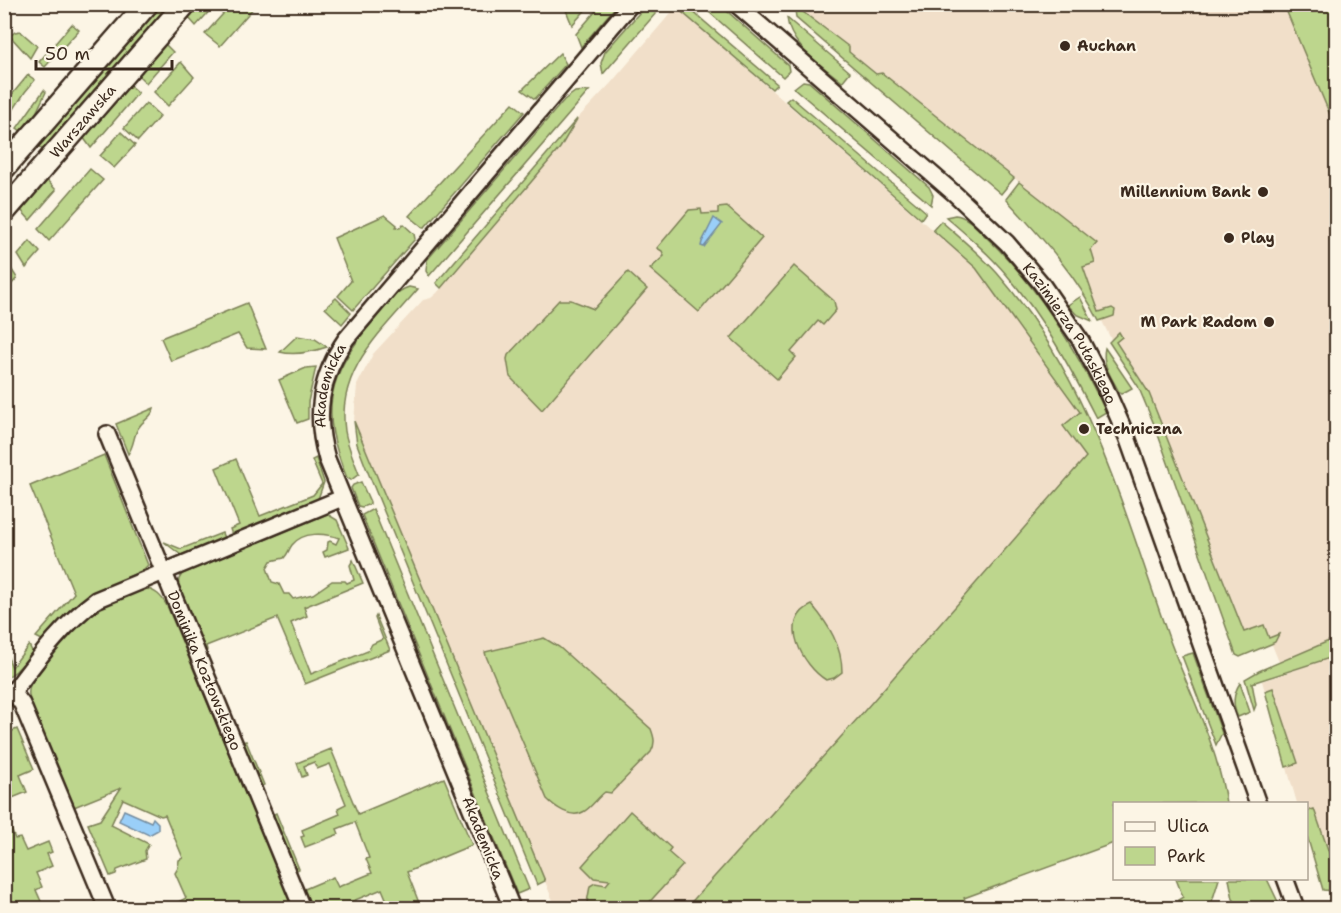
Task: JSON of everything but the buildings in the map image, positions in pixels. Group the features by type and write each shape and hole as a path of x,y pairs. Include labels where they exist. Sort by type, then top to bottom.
{"main road":[{"name":"Warszawska","path":"4,168 147,4"},
{"name":"Warszawska","path":"6,206 185,4"}],"street":[{"name":"Akademicka","path":"512,909 342,498 322,444 319,415 323,385 335,356 346,339 631,4"},
{"name":"Kazimierza Pułaskiego","path":"736,4 984,220 1026,265 1066,319 1105,387 1124,429 1257,802"},
{"name":"Dominika Kozłowskiego","path":"107,434 302,909"},
{"path":"107,909 22,704 9,691 78,613 96,600 342,498"},
{"path":"1285,880 1296,909"}],"shaded area":[{"name":"M Park Radom","path":"791,5 1284,5 1336,129 1336,638 1279,662 1264,625 1244,633 1149,393 1116,341 1111,339 1102,321 1083,267 1096,243 882,73 877,74 849,52 849,47"},
{"path":"676,7 976,268 1080,412 1086,457 859,717 686,908 556,908 354,421 357,385 373,354 423,300 437,293 560,148 577,119"},
{"path":"1336,656 1336,890 1323,890 1308,839 1308,802 1297,802 1262,681"}],"green space":[{"path":"232,4 256,5 220,46 205,34"},
{"path":"647,4 663,5 603,74 601,63 605,52"},
{"path":"678,4 685,5 777,84 772,89 676,7"},
{"path":"161,5 172,5 44,151 38,146"},
{"path":"199,5 215,5 196,26 188,17"},
{"path":"564,5 590,5 572,25"},
{"path":"601,5 617,5 581,47 576,34"},
{"path":"701,5 720,5 788,65 789,71 783,77"},
{"path":"1284,5 1336,5 1336,129"},
{"path":"795,9 799,9 849,47 849,52 876,74 882,73 1014,178 1001,194 796,18"},
{"path":"787,18 850,72 842,82 800,47 789,28"},
{"path":"72,24 79,30 45,67 39,62"},
{"path":"20,31 37,46 30,58 10,36"},
{"path":"165,44 173,52 146,83 138,75"},
{"path":"560,53 566,64 535,99 522,90"},
{"path":"181,62 194,77 168,106 154,92"},
{"path":"28,75 35,80 5,123 5,103"},
{"path":"803,81 809,82 929,187 933,195 931,205 794,88"},
{"path":"129,85 138,93 91,148 83,137"},
{"path":"44,90 46,92 35,115 22,132 17,128"},
{"path":"589,91 429,276 426,271 427,260 564,100 575,92"},
{"path":"791,97 926,212 921,219 786,101"},
{"path":"146,103 160,116 138,141 124,128"},
{"path":"513,103 524,112 425,227 409,216"},
{"path":"577,119 560,148 441,288 436,283"},
{"path":"121,132 135,145 114,168 100,156"},
{"path":"90,169 103,180 49,241 38,229"},
{"path":"46,179 56,190 30,220 20,209"},
{"path":"1019,182 1097,243 1091,250 1095,263 1083,267 1099,312 1112,308 1115,310 1114,316 1099,321 1069,272 1006,199"},
{"path":"727,207 762,238 699,312 650,269 664,256 657,248 689,210 701,209 702,214 718,213 718,208"},
{"path":"385,215 397,225 396,227 400,228 403,224 414,234 415,239 353,310 338,296 351,281 334,238"},
{"path":"955,215 967,220 978,229 1021,274 1038,296 1068,341 1106,412 1096,418 1066,361 1032,307 999,266 946,217"},
{"path":"941,221 997,273 1029,314 1057,357 1101,448 1120,496 1170,641 1210,741 1226,802 1113,802 1113,843 964,898 968,908 686,908 859,717 1086,457 1063,426 1080,412 976,268 933,230"},
{"path":"30,241 40,252 26,268 18,255"},
{"path":"794,266 834,301 836,310 823,325 818,321 791,352 796,357 777,379 731,338"},
{"path":"10,267 17,278 5,292 5,274"},
{"path":"628,272 647,289 542,410 510,377 508,355 559,300 571,300 594,309"},
{"path":"409,287 418,289 365,353 348,389 344,409 345,431 359,474 351,480 347,478 333,433 332,395 337,377 358,341 385,306 403,289"},
{"path":"1080,297 1092,321 1076,314 1068,305"},
{"path":"336,298 351,313 342,324 325,308"},
{"path":"247,303 266,349 247,348 238,334 171,361 161,338"},
{"path":"1119,332 1122,337 1116,342 1149,393 1244,632 1264,625 1269,638 1279,634 1275,642 1271,644 1240,657 1236,655 1156,429 1138,386 1109,342"},
{"path":"297,336 315,339 327,347 304,353 280,352"},
{"path":"1105,348 1132,388 1121,394 1106,365"},
{"path":"316,367 308,402 308,419 297,423 279,380 306,368"},
{"path":"154,408 152,414 137,430 128,454 116,424"},
{"path":"354,421 545,881 537,885 365,465 357,444"},
{"path":"104,455 148,565 143,570 86,597 73,607 42,640 36,637 74,593 30,486"},
{"path":"316,458 324,482 318,499 232,535 230,529 239,525 216,468 236,459 260,516 313,495 322,484 312,460"},
{"path":"361,482 370,502 362,507 358,506 351,488"},
{"path":"373,509 529,889 517,894 362,515"},
{"path":"327,514 337,520 349,548 325,557 323,552 327,550 328,542 336,544 339,538 321,534 308,535 297,540 284,558 271,561 267,568 272,582 279,584 284,594 289,594 293,599 313,594 332,581 347,583 354,580 350,565 353,560 363,583 304,607 307,616 291,623 311,674 368,651 372,644 383,639 376,616 390,650 305,684 277,618 206,646 207,650 202,652 177,590 182,574"},
{"path":"222,533 224,538 181,555 164,542 181,549"},
{"path":"143,588 158,594 168,608 293,908 193,908 191,905 184,908 167,908 186,898 175,873 179,860 183,858 165,815 161,816 123,799 111,825 149,844 145,851 146,859 117,870 116,874 110,876 88,824 100,820 121,788 74,807 32,706 29,695 30,686 35,674 51,653 91,612 99,606"},
{"path":"812,605 824,620 840,653 842,672 826,680 809,664 797,643 796,621 802,612"},
{"path":"544,638 559,647 651,729 654,737 651,752 611,793 605,792 589,808 578,814 568,813 547,799 485,652"},
{"path":"1336,638 1336,656 1252,683 1256,705 1254,710 1245,679"},
{"path":"29,645 33,653 5,679 5,651 12,667"},
{"path":"1193,653 1222,733 1216,745 1182,656"},
{"path":"1240,683 1250,712 1238,717 1234,700"},
{"path":"1273,688 1298,763 1286,767 1265,691"},
{"path":"17,729 34,769 20,775 27,792 5,801 5,734"},
{"path":"246,741 264,785 258,788 239,743"},
{"path":"331,749 358,814 444,778 472,845 407,872 421,908 390,908 382,889 336,908 308,908 300,891 333,877 338,887 372,873 366,859 369,858 355,822 337,829 339,834 305,847 301,837 304,836 302,830 340,814 338,808 346,804 330,764 317,769 314,762 304,766 307,775 302,777 297,763"},
{"path":"4,803 9,814 6,816 15,839 20,838 26,851 48,842 52,852 47,854 52,866 36,873 42,887 36,890 44,908 5,908"},
{"path":"1314,809 1336,873 1335,891 1323,890 1308,839 1308,811"},
{"path":"630,811 671,848 668,852 683,865 644,908 586,908 590,886 595,883 606,885 610,880 594,878 582,866"},
{"path":"276,813 299,869 293,872 270,816"},
{"path":"1176,880 1219,880 1210,908 1181,908 1178,900 1183,897"},
{"path":"1229,880 1267,880 1281,908 1241,908 1233,899"}],"water":[{"path":"714,218 722,224 704,247 701,246 702,242"},
{"path":"124,810 151,822 153,818 158,823 158,830 149,835 119,821"}],"place":[{"name":"Auchan","path":"1065,46"},
{"name":"Millennium Bank","path":"1263,192"},
{"name":"Play","path":"1229,238"},
{"name":"M Park Radom","path":"1269,322"},
{"name":"Techniczna","path":"1084,429"}]}
